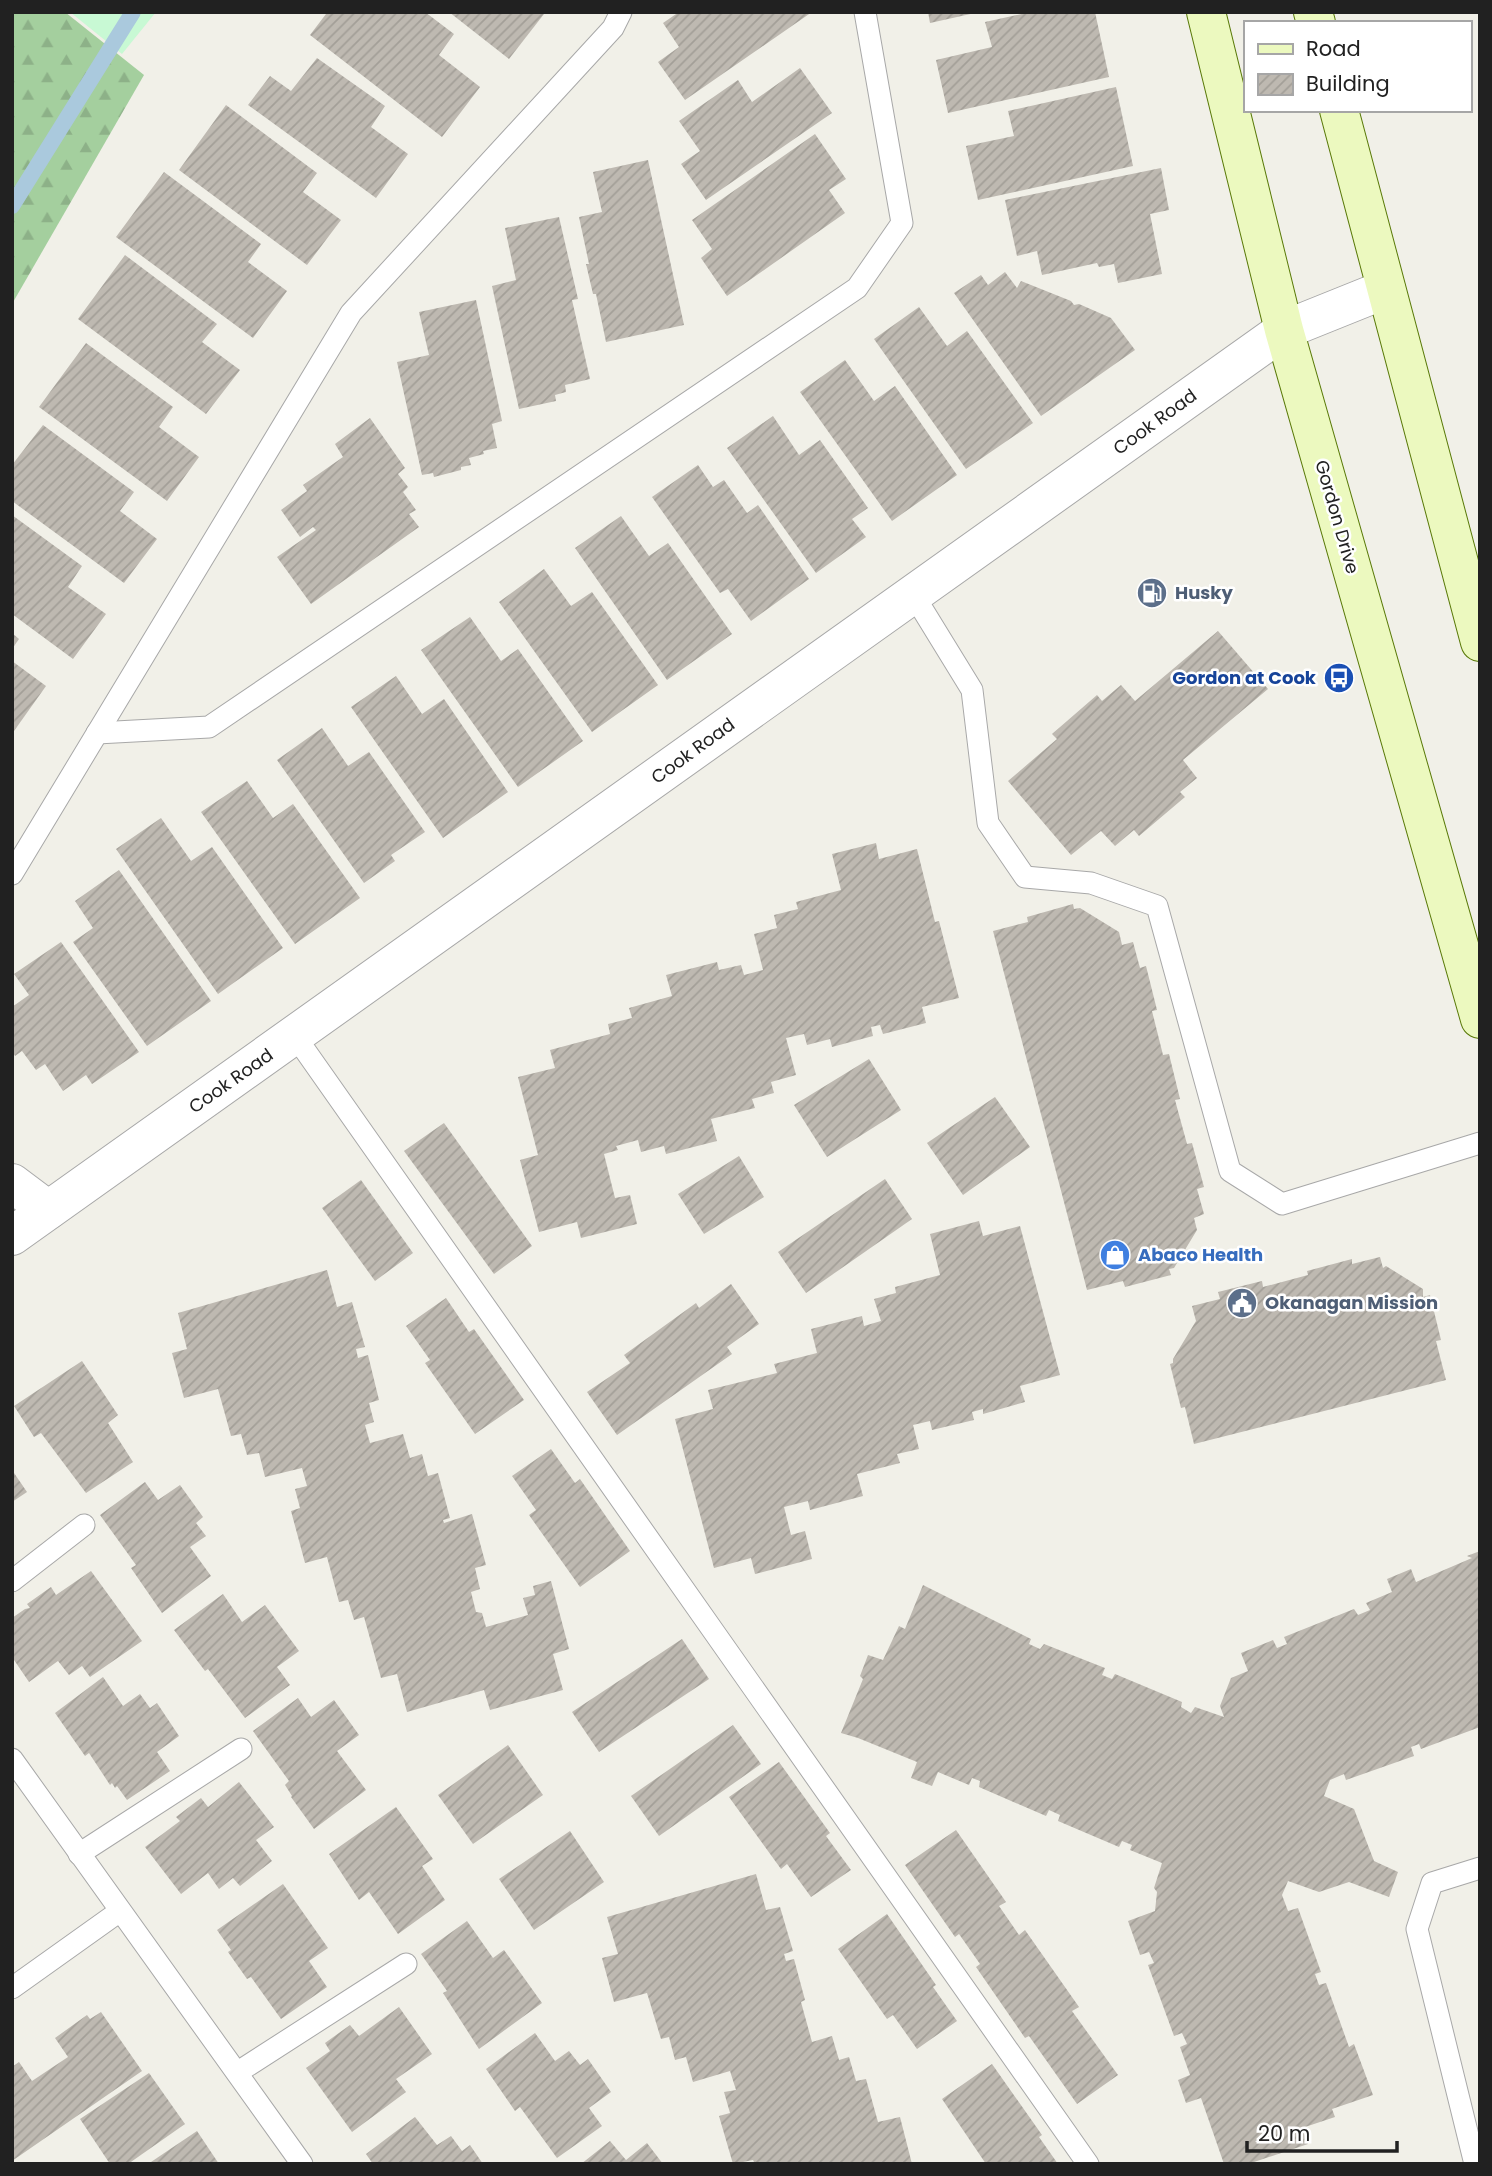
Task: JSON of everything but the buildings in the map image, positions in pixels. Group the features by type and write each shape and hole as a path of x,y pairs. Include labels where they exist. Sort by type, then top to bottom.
{"main road":[{"name":"Gordon Drive","path":"1206,12 1284,330 1480,1019"},
{"path":"1340,112 1480,642"}],"street":[{"name":"Cook Road","path":"12,1236 1284,330 1386,289"},
{"path":"12,1183 48,1210"}],"lane":[{"path":"12,874 351,313 613,28 621,12"},
{"path":"97,733 209,727 857,288 902,223 865,12"},
{"path":"913,594 972,690 988,823 1026,877 1091,883 1157,906 1230,1171 1282,1203 1480,1143"},
{"path":"295,1036 1088,2164"},
{"path":"12,1581 84,1525"},
{"path":"79,1854 241,1749"},
{"path":"12,1759 302,2164"},
{"path":"1475,2164 1417,1928 1432,1883 1480,1868"},
{"path":"12,1988 120,1911"},
{"path":"238,2072 406,1964"}],"green space":[{"path":"65,12 144,75 12,304 12,13"},
{"path":"70,12 156,12 122,54"}],"waterway":[{"path":"12,206 133,12"}],"place":[{"name":"Husky","path":"1152,593"},
{"name":"Gordon at Cook","path":"1339,678"},
{"name":"Abaco Health","path":"1115,1255"},
{"name":"Okanagan Mission","path":"1242,1303"}]}
